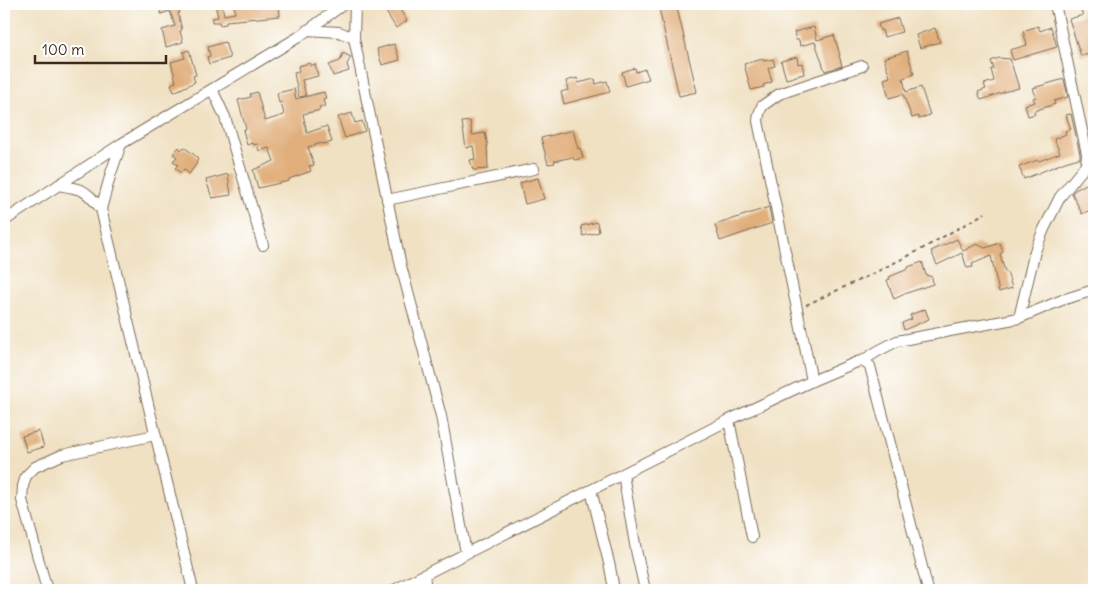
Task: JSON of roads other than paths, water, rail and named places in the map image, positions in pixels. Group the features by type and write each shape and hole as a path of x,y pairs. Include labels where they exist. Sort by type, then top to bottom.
{"street":[{"path":"4,220 121,144 297,38 344,4"},
{"path":"355,4 354,38 401,266 441,416 466,554"},
{"path":"1019,318 1035,251 1044,229 1060,197 1086,166 1091,163 1087,154 1055,4"},
{"path":"306,30 339,32 354,38"},
{"path":"812,380 758,121 759,114 762,106 780,94 862,66"},
{"path":"212,89 225,117 262,245"},
{"path":"101,209 121,144"},
{"path":"388,200 534,169"},
{"path":"58,185 76,188 88,193 101,209 193,590"},
{"path":"394,590 728,420 812,380 862,361 896,341 1019,318 1062,300 1094,290"},
{"path":"862,361 870,366 872,370 928,590"},
{"path":"728,420 752,537"},
{"path":"47,590 22,500 26,476 35,467 62,455 155,435"},
{"path":"623,474 645,590"},
{"path":"591,490 614,590"},
{"path":"424,575 426,590"}]}
